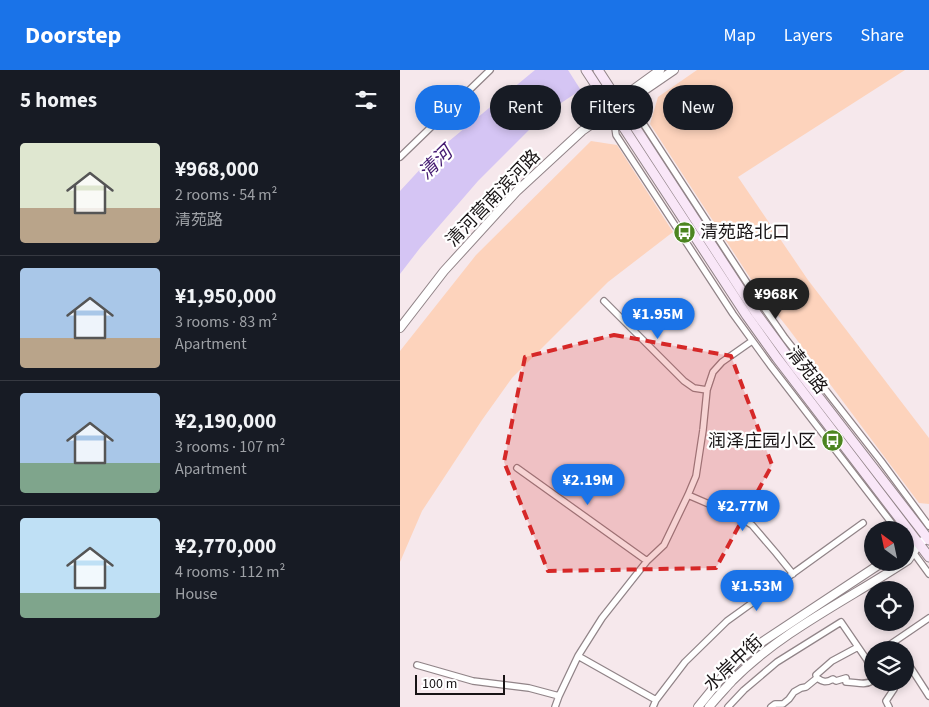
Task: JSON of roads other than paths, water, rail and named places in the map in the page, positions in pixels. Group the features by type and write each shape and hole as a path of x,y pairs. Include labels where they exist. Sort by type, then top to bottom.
{"main road":[{"name":"清苑路","path":"586,70 596,85"},
{"name":"清苑路","path":"598,70 608,85"},
{"name":"清苑路","path":"626,130 747,316 929,557"},
{"name":"清苑路","path":"638,130 756,313 797,369 929,538"}],"street":[{"path":"400,157 490,70"},
{"path":"638,85 660,70"},
{"path":"652,85 674,70"},
{"name":"清河营南滨河路","path":"400,328 444,271 517,191 583,130"},
{"path":"615,130 616,135 733,314 889,521"},
{"path":"647,130 785,338 929,526"},
{"path":"604,301 684,381 694,388 707,390"},
{"path":"556,707 558,696 578,656 602,618 647,561 664,544 688,495 696,476 707,390 713,372 722,362 752,341"},
{"path":"517,468 647,561"},
{"path":"688,495 739,517 752,525 793,574"},
{"path":"653,707 656,700 685,662 727,622 863,523"},
{"name":"水岸中街","path":"914,546 929,538"},
{"path":"914,555 929,574"},
{"name":"水岸中街","path":"698,707 724,675 759,644 869,571"},
{"name":"水岸中街","path":"709,707 742,672 774,644 891,571"},
{"path":"895,641 929,618"},
{"path":"729,707 744,690 777,662 841,622 864,652"},
{"path":"771,707 775,704 783,704 794,692 806,687 817,678 816,675 832,661 858,647"},
{"path":"578,656 656,700"},
{"path":"417,666 473,680 528,688 558,696"},
{"path":"914,673 929,696"},
{"path":"817,678 827,682 833,679 836,681 846,678 846,682 864,684"},
{"path":"889,707 886,702 893,691"}],"water":[{"path":"535,70 611,70 588,85 571,85 571,96 561,103 561,85 517,85"},
{"name":"清河","path":"490,107 490,130 529,130 478,181 400,274 400,191 437,151 462,130 480,130 480,115"}],"place":[{"name":"清苑路北口","path":"684,232"},
{"name":"润泽庄园小区","path":"832,441"}]}
